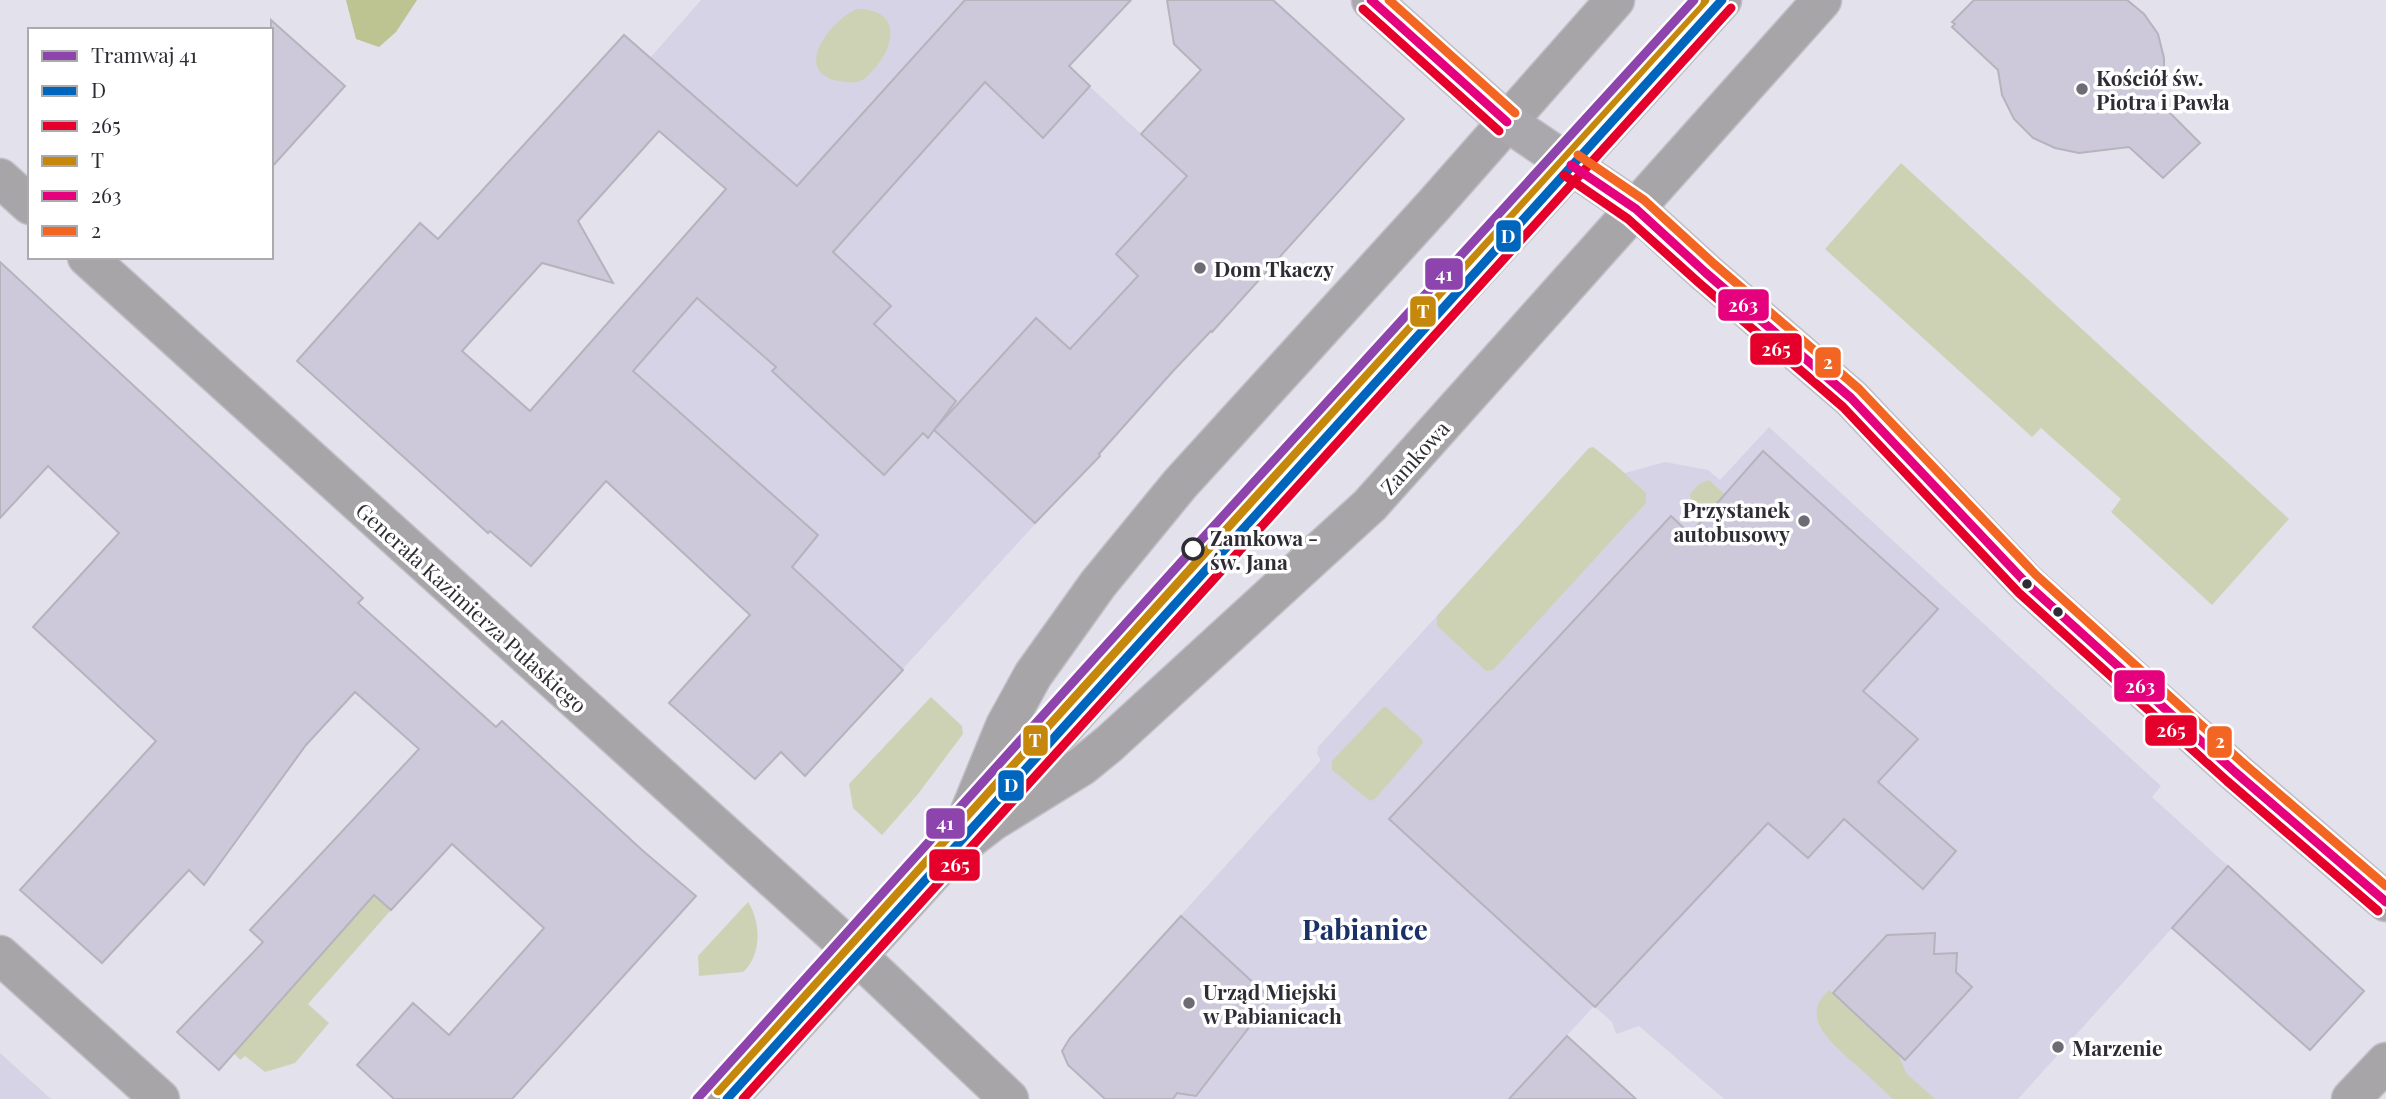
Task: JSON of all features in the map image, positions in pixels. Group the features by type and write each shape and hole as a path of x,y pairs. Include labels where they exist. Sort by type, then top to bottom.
{"main road":[{"path":"1371,0 1507,122 1636,209 1852,398 2027,584 2386,902"}],"street":[{"name":"Zamkowa","path":"950,854 971,812 1011,716 1033,676 1098,584 1180,484 1434,205 1615,0"},
{"path":"950,854 1210,562 1722,0"},
{"name":"Zamkowa","path":"727,1099 950,854 993,821 1082,766 1110,744 1370,505 1822,0"},
{"path":"0,178 28,203"},
{"name":"Generała Kazimierza Pułaskiego","path":"89,259 857,956 1009,1099"},
{"path":"0,955 160,1099"},
{"path":"2351,1099 2386,1062"}],"shaded area":[{"path":"701,0 996,0 1277,259 805,776 798,764 795,766 791,763 795,758 789,753 768,756 768,765 755,779 669,703 750,614 606,481 531,566 490,531 762,226 650,58"},
{"path":"1769,427 2161,786 2152,797 2228,866 2018,1099 1724,1099 1639,1026 1616,1034 1612,1022 1594,1006 1509,1099 1105,1099 1068,1065 1062,1051 1070,1038 1321,760 1317,754 1318,747 1589,448 1596,449 1625,473 1665,462 1708,470 1720,480"},
{"path":"0,1053 51,1099 0,1099"}],"green space":[{"path":"346,0 417,0 396,32 379,47 356,39"},
{"path":"857,9 870,10 887,20 890,28 888,47 876,67 862,80 850,83 834,80 822,74 817,65 817,54 829,32"},
{"path":"1901,163 2289,519 2212,605 2111,512 2121,499 2041,428 2032,437 1825,249"},
{"path":"1593,447 1646,493 1646,503 1493,670 1486,671 1437,626 1437,616 1589,448"},
{"path":"1709,480 1790,554 1773,574 1691,500 1690,494 1699,484"},
{"path":"931,697 962,726 963,734 918,794 882,835 853,808 849,784"},
{"path":"1383,707 1422,739 1423,743 1376,798 1370,801 1332,770 1332,761"},
{"path":"374,895 391,910 308,1004 329,1023 295,1063 265,1072 245,1056 240,1060 234,1053"},
{"path":"748,902 755,919 758,938 754,957 749,965 743,972 699,976 698,956"},
{"path":"1829,990 1898,1054 1906,1073 1935,1099 1893,1099 1838,1049 1818,1021 1820,1000"}],"building":[{"path":"965,0 1131,0 1069,66 1090,86 1043,138 985,82 833,252 891,306 874,324 956,401 928,438 923,433 884,475 772,371 776,367 697,298 633,371 818,535 792,567 903,670 805,776 781,752 755,779 669,703 750,615 606,481 531,566 490,531 488,533 297,361 420,223 438,239 624,35 797,186","holes":["659,131 726,189 530,411 462,351 542,263 613,283 578,221"]},
{"path":"1167,0 1273,0 1404,119 1212,332 1173,371 1100,456 1035,523 934,430 1036,318 1070,349 1138,276 1116,254 1187,176 1141,134 1201,70 1174,44"},
{"name":"Kościół św. Piotra i Pawła","path":"1974,0 2127,0 2144,14 2158,34 2164,58 2164,83 2159,102 2200,143 2163,178 2129,147 2079,153 2055,148 2033,138 2014,119 2002,95 1998,70 1952,27 1955,24 1952,22"},
{"path":"271,20 345,86 273,166 273,28"},
{"path":"0,262 363,598 358,603 496,727 502,721 696,896 512,1099 394,1099 357,1065 413,1003 449,1035 544,928 452,844 391,910 374,895 219,1070 177,1032 263,942 250,930 419,749 355,692 306,745 204,885 189,870 102,963 20,890 156,741 33,627 119,533 48,466 0,518"},
{"path":"1763,451 1938,609 1863,691 1918,739 1878,782 1956,851 1923,889 1844,819 1808,858 1768,823 1595,1007 1389,819 1671,516 1690,534"},
{"path":"2228,866 2364,991 2310,1050 2172,928"},
{"name":"Urząd Miejski w Pabianicach","path":"1181,916 1271,999 1196,1096 1177,1093 1173,1099 1105,1099 1068,1065 1062,1051 1070,1038"},
{"path":"1935,933 1934,954 1957,953 1956,972 1972,987 1905,1060 1833,993 1887,935"},
{"path":"1567,1036 1636,1099 1509,1099"}],"tram line":[{"name":"41","path":"697,1099 1193,549 1694,0"}],"transit line":[{"name":"263","path":"1371,0 1507,122"},
{"name":"2","path":"1389,0 1515,113"},
{"name":"T","path":"718,1091 1705,0"},
{"name":"D","path":"727,1099 1722,0"},
{"name":"265","path":"743,1099 1731,8"},
{"name":"265","path":"1363,9 1499,131"},
{"name":"2","path":"1578,155 1644,200 1859,389 2036,575 2243,763 2386,886"},
{"name":"263","path":"1571,165 1636,209 1851,398 2027,584 2235,772 2386,902"},
{"name":"265","path":"1564,175 1628,219 1843,407 2019,593 2227,781 2378,911"}],"place":[{"name":"Kościół św. Piotra i Pawła","path":"2082,89"},
{"name":"Dom Tkaczy","path":"1200,268"},
{"name":"Przystanek autobusowy","path":"1804,521"},
{"name":"Zamkowa - św. Jana","path":"1193,549"},
{"name":"Urząd Miejski w Pabianicach","path":"1189,1003"},
{"name":"Marzenie","path":"2058,1047"}],"district":[{"name":"Pabianice","path":"1365,928"}]}
